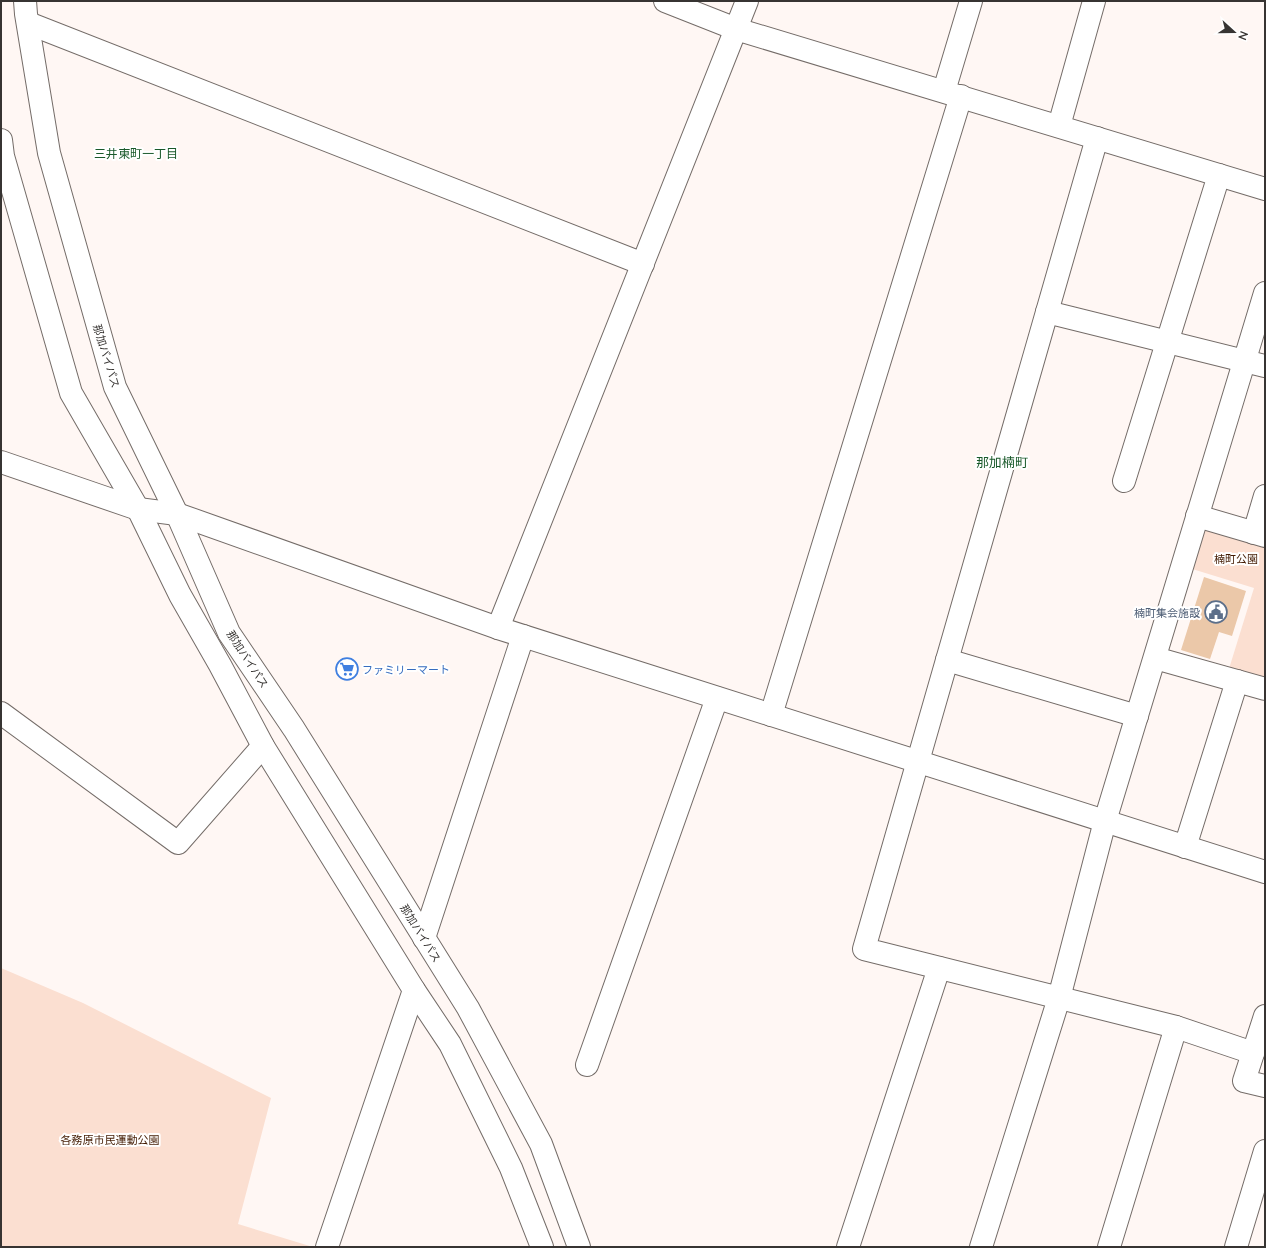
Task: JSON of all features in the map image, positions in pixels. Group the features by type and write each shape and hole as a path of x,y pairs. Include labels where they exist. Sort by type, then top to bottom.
{"main road":[{"name":"那加バイパス","path":"25,1 49,153 115,387 177,514 229,633 294,729 468,1008 541,1144 579,1247"},
{"path":"665,1 736,29 1265,189"},
{"path":"498,628 748,1"},
{"path":"771,715 952,94 971,1"},
{"path":"1059,126 1094,1"},
{"path":"28,23 643,264"},
{"path":"1097,138 864,949 1176,1027 1253,1053"},
{"path":"1,140 6,163 71,393 138,509 180,595 220,665 263,746 414,990 450,1044 511,1168 542,1247"},
{"path":"1124,481 1219,175"},
{"path":"981,1247 1060,998 1105,821 1197,516 1255,363 1265,293"},
{"path":"1047,312 1255,363"},
{"path":"1,462 138,509 177,514 498,628 1265,872"},
{"path":"1197,516 1260,534 1265,496"},
{"path":"424,938 523,636"},
{"path":"1155,658 1265,689"},
{"path":"947,660 1137,716"},
{"path":"1186,847 1237,681"},
{"path":"587,1065 717,698"},
{"path":"1,713 178,843 263,746"},
{"path":"848,1247 939,968"},
{"path":"327,1247 414,990"},
{"path":"1265,1016 1244,1081 1265,1086"},
{"path":"1109,1247 1176,1027"},
{"path":"1236,1247 1265,1151"}],"green space":[{"name":"楠町公園","path":"1204,523 1265,541 1265,683 1228,672 1254,588 1189,568"},
{"name":"各務原市民運動公園","path":"1,968 83,1003 271,1098 238,1224 313,1247 1,1247"}],"building":[{"name":"楠町集会施設","path":"1204,577 1246,591 1232,636 1219,632 1210,659 1181,650"}],"place":[{"name":"楠町集会施設","path":"1216,612"},
{"name":"ファミリーマート","path":"347,669"}],"district":[{"name":"三井東町一丁目","path":"136,153"},
{"name":"那加楠町","path":"1002,462"}]}
